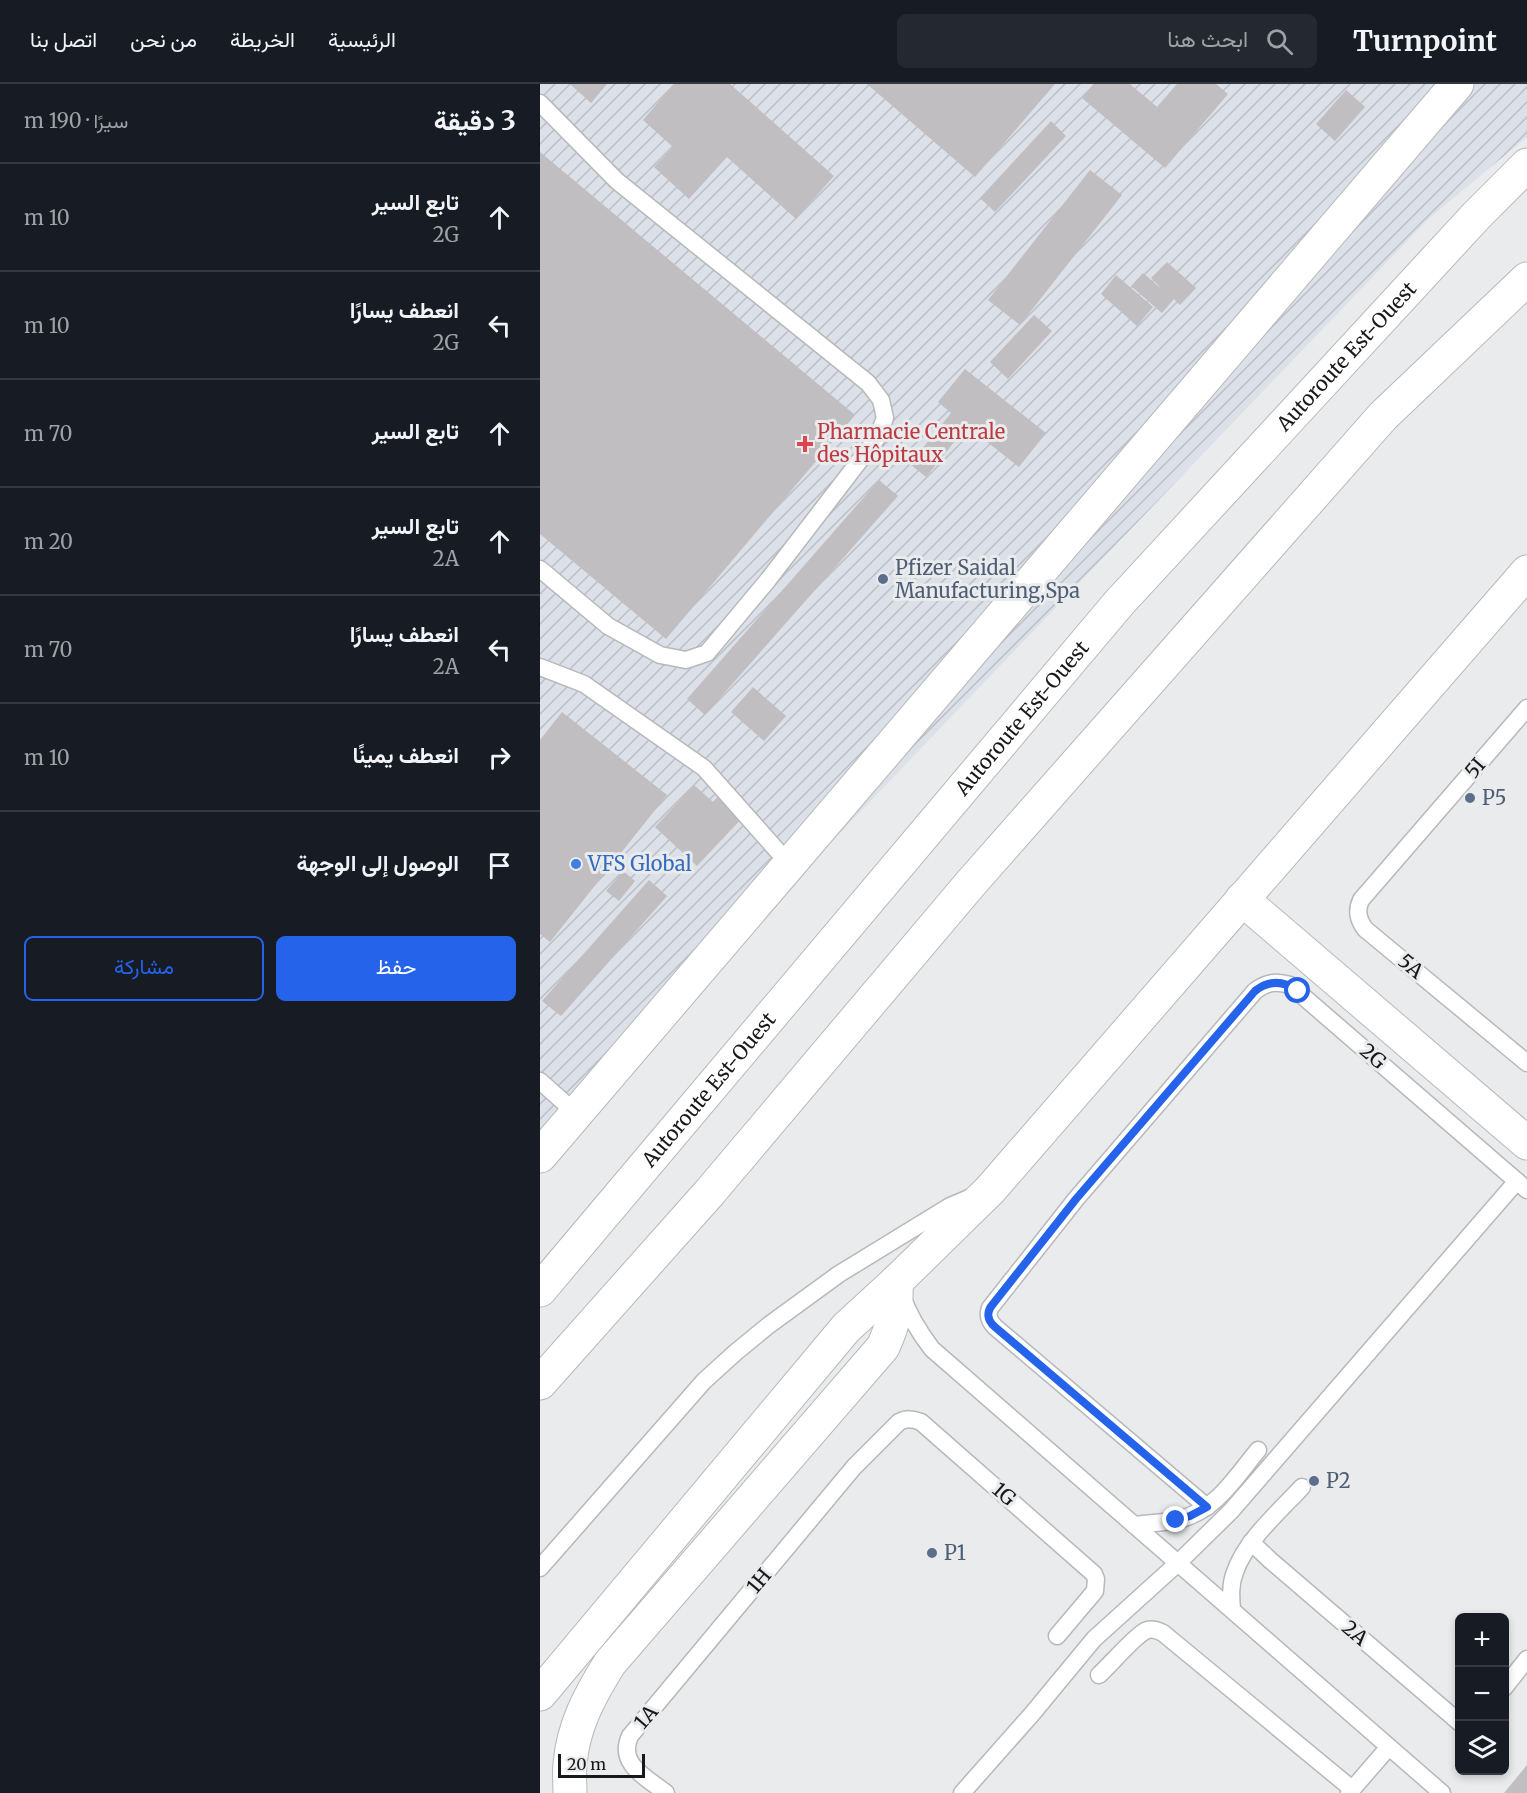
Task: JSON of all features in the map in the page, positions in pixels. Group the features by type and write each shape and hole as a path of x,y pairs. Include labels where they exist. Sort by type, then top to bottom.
{"main road":[{"path":"540,1156 1457,84"},
{"name":"Autoroute Est-Ouest","path":"540,1290 1119,603 1476,216 1527,165"},
{"path":"540,1383 710,1192 971,883 1383,416 1527,279"},
{"path":"540,1694 846,1328 990,1190 1527,572"},
{"path":"1242,899 1527,1143"},
{"path":"570,1793 570,1764 577,1728 591,1694 610,1663 883,1347 893,1327 897,1304 896,1282"}],"lane":[{"path":"540,103 617,182 868,383 881,400 885,418 877,438 768,580 707,653 686,660 660,655 608,626 540,569"},
{"path":"540,667 584,684 704,768 790,865"},
{"name":"5I","path":"1400,855 1527,708"},
{"name":"5A","path":"1400,855 1361,900 1358,907 1360,922 1527,1063"},
{"name":"2G","path":"1207,1507 991,1323 988,1313 1076,1199 1255,991 1272,982 1290,985 1522,1186"},
{"path":"540,1081 577,1114"},
{"path":"962,1793 1094,1639 1179,1563 1231,1511 1522,1186"},
{"path":"540,1568 697,1388 736,1352 839,1274 950,1206 990,1190"},
{"path":"896,1282 909,1315 932,1349 1442,1793"},
{"name":"1G","path":"854,1467 898,1422 906,1419 921,1422 1094,1574 1095,1591 1057,1636"},
{"path":"1134,1525 1176,1520 1207,1507 1219,1498 1258,1450"},
{"name":"1H","path":"665,1695 854,1467"},
{"path":"1232,1610 1231,1594 1234,1574 1243,1554 1251,1542 1302,1487"},
{"name":"2A","path":"1251,1542 1458,1721"},
{"path":"1100,1675 1139,1635 1150,1629 1157,1630 1350,1791 1388,1748"},
{"path":"1509,1682 1522,1665"},
{"name":"1A","path":"665,1695 630,1736 626,1744 626,1753 634,1767 666,1793"}],"shaded area":[{"path":"540,84 1527,84 1527,137 1427,220 540,1146"}],"building":[{"path":"570,84 607,84 591,103"},
{"path":"674,84 730,84 834,176 796,219 727,157 689,199 654,167 673,147 643,120"},
{"path":"867,84 1055,84 975,177"},
{"path":"1094,84 1130,84 1157,107 1177,84 1216,84 1228,94 1165,168 1082,98"},
{"path":"1346,90 1365,107 1335,141 1316,124"},
{"path":"1051,121 1066,136 995,212 980,198"},
{"path":"540,152 855,415 666,639 540,534"},
{"path":"1090,170 1122,195 1020,325 988,300"},
{"path":"1167,262 1196,288 1180,305 1174,299 1162,313 1131,286 1143,273 1164,291 1151,278"},
{"path":"1116,275 1153,307 1137,326 1101,294"},
{"path":"1034,315 1052,331 1008,379 990,362"},
{"path":"965,369 1046,433 1019,467 967,426 926,477 910,464 951,413 938,402"},
{"path":"879,480 898,496 705,715 687,699"},
{"path":"753,687 786,716 764,741 731,712"},
{"name":"VFS Global","path":"562,712 667,795 550,942 540,934 540,740"},
{"path":"694,785 713,802 720,794 744,816 697,866 655,827"},
{"path":"623,871 635,881 619,901 606,891"},
{"path":"649,880 667,896 561,1016 542,1001"},
{"path":"1527,1765 1527,1793 1504,1793"}],"place":[{"name":"Pharmacie Centrale des Hôpitaux","path":"805,444"},
{"name":"Pfizer Saidal Manufacturing,Spa","path":"883,579"},
{"name":"P5","path":"1470,798"},
{"name":"VFS Global","path":"576,864"},
{"name":"P2","path":"1314,1481"},
{"name":"P1","path":"932,1553"}],"route":[{"path":"1176,1520 1207,1507 995,1327 988,1318 988,1313 1076,1199 1255,991 1263,985 1281,982 1298,991"}]}
